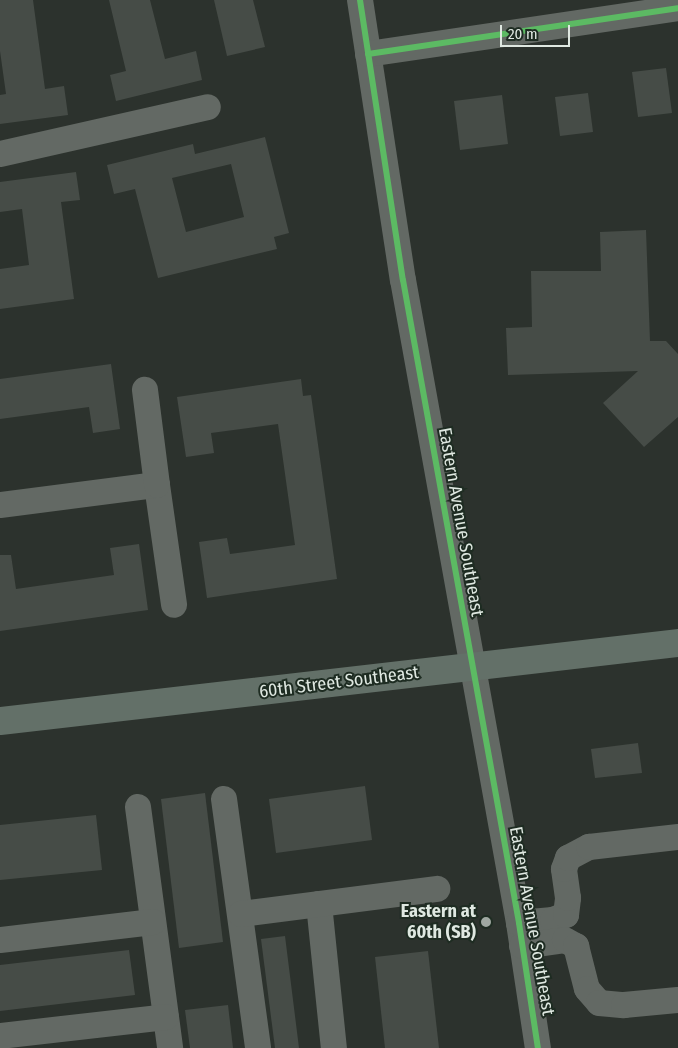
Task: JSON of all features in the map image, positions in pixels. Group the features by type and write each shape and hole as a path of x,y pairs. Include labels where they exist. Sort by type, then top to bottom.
{"main road":[{"name":"60th Street Southeast","path":"0,721 678,643"}],"street":[{"name":"Eastern Avenue Southeast","path":"360,0 403,280 521,935 538,1048"},
{"path":"368,54 678,8"},
{"path":"0,154 208,107"},
{"path":"145,390 174,605"},
{"path":"0,506 157,485"},
{"path":"224,799 258,1048"},
{"path":"138,807 170,1048"},
{"path":"521,935 566,915 568,898 564,868 568,858 589,847 678,837"},
{"path":"241,914 437,889"},
{"path":"319,904 334,1048"},
{"path":"0,940 153,922"},
{"path":"521,935 565,940 576,946 587,990 600,1003 624,1005 678,1000"},
{"path":"0,1036 166,1017"}],"building":[{"path":"0,0 33,0 45,89 64,86 68,115 0,124 0,95 6,94 0,51"},
{"path":"109,0 150,0 165,59 196,51 202,80 116,101 110,75 126,71"},
{"path":"214,0 253,0 265,47 227,56"},
{"path":"666,68 672,113 638,117 632,72"},
{"path":"588,93 593,132 560,136 555,97"},
{"path":"502,95 508,144 460,150 454,101"},
{"path":"265,137 289,233 274,237 277,249 158,278 135,189 114,194 107,165 193,144 195,154","holes":["231,164 244,217 186,232 172,178"]},
{"path":"76,172 80,200 61,202 74,299 0,309 0,269 29,265 22,209 0,212 0,182"},
{"path":"646,230 650,341 666,341 678,354 678,417 644,447 603,403 638,371 508,375 506,328 532,327 531,271 601,271 600,232"},
{"path":"111,364 120,429 93,433 89,407 0,419 0,379"},
{"path":"301,379 303,396 311,395 337,579 207,598 199,542 227,538 230,554 295,545 278,424 211,433 214,453 186,457 177,397"},
{"path":"139,544 148,610 0,631 0,555 11,555 16,589 114,575 110,548"},
{"path":"638,743 642,773 595,778 591,749"},
{"path":"365,786 372,840 276,853 269,799"},
{"path":"205,793 223,942 179,948 161,799"},
{"path":"96,815 102,870 0,880 0,825"},
{"path":"285,936 299,1048 275,1048 261,939"},
{"path":"129,950 135,995 0,1011 0,965"},
{"path":"428,951 439,1048 385,1048 375,957"},
{"path":"228,1005 233,1048 190,1048 185,1010"}],"cycle path":[{"path":"360,0 403,280 519,923 538,1048"},
{"path":"368,54 678,8"}],"place":[{"name":"Eastern at 60th (SB)","path":"486,922"}]}
